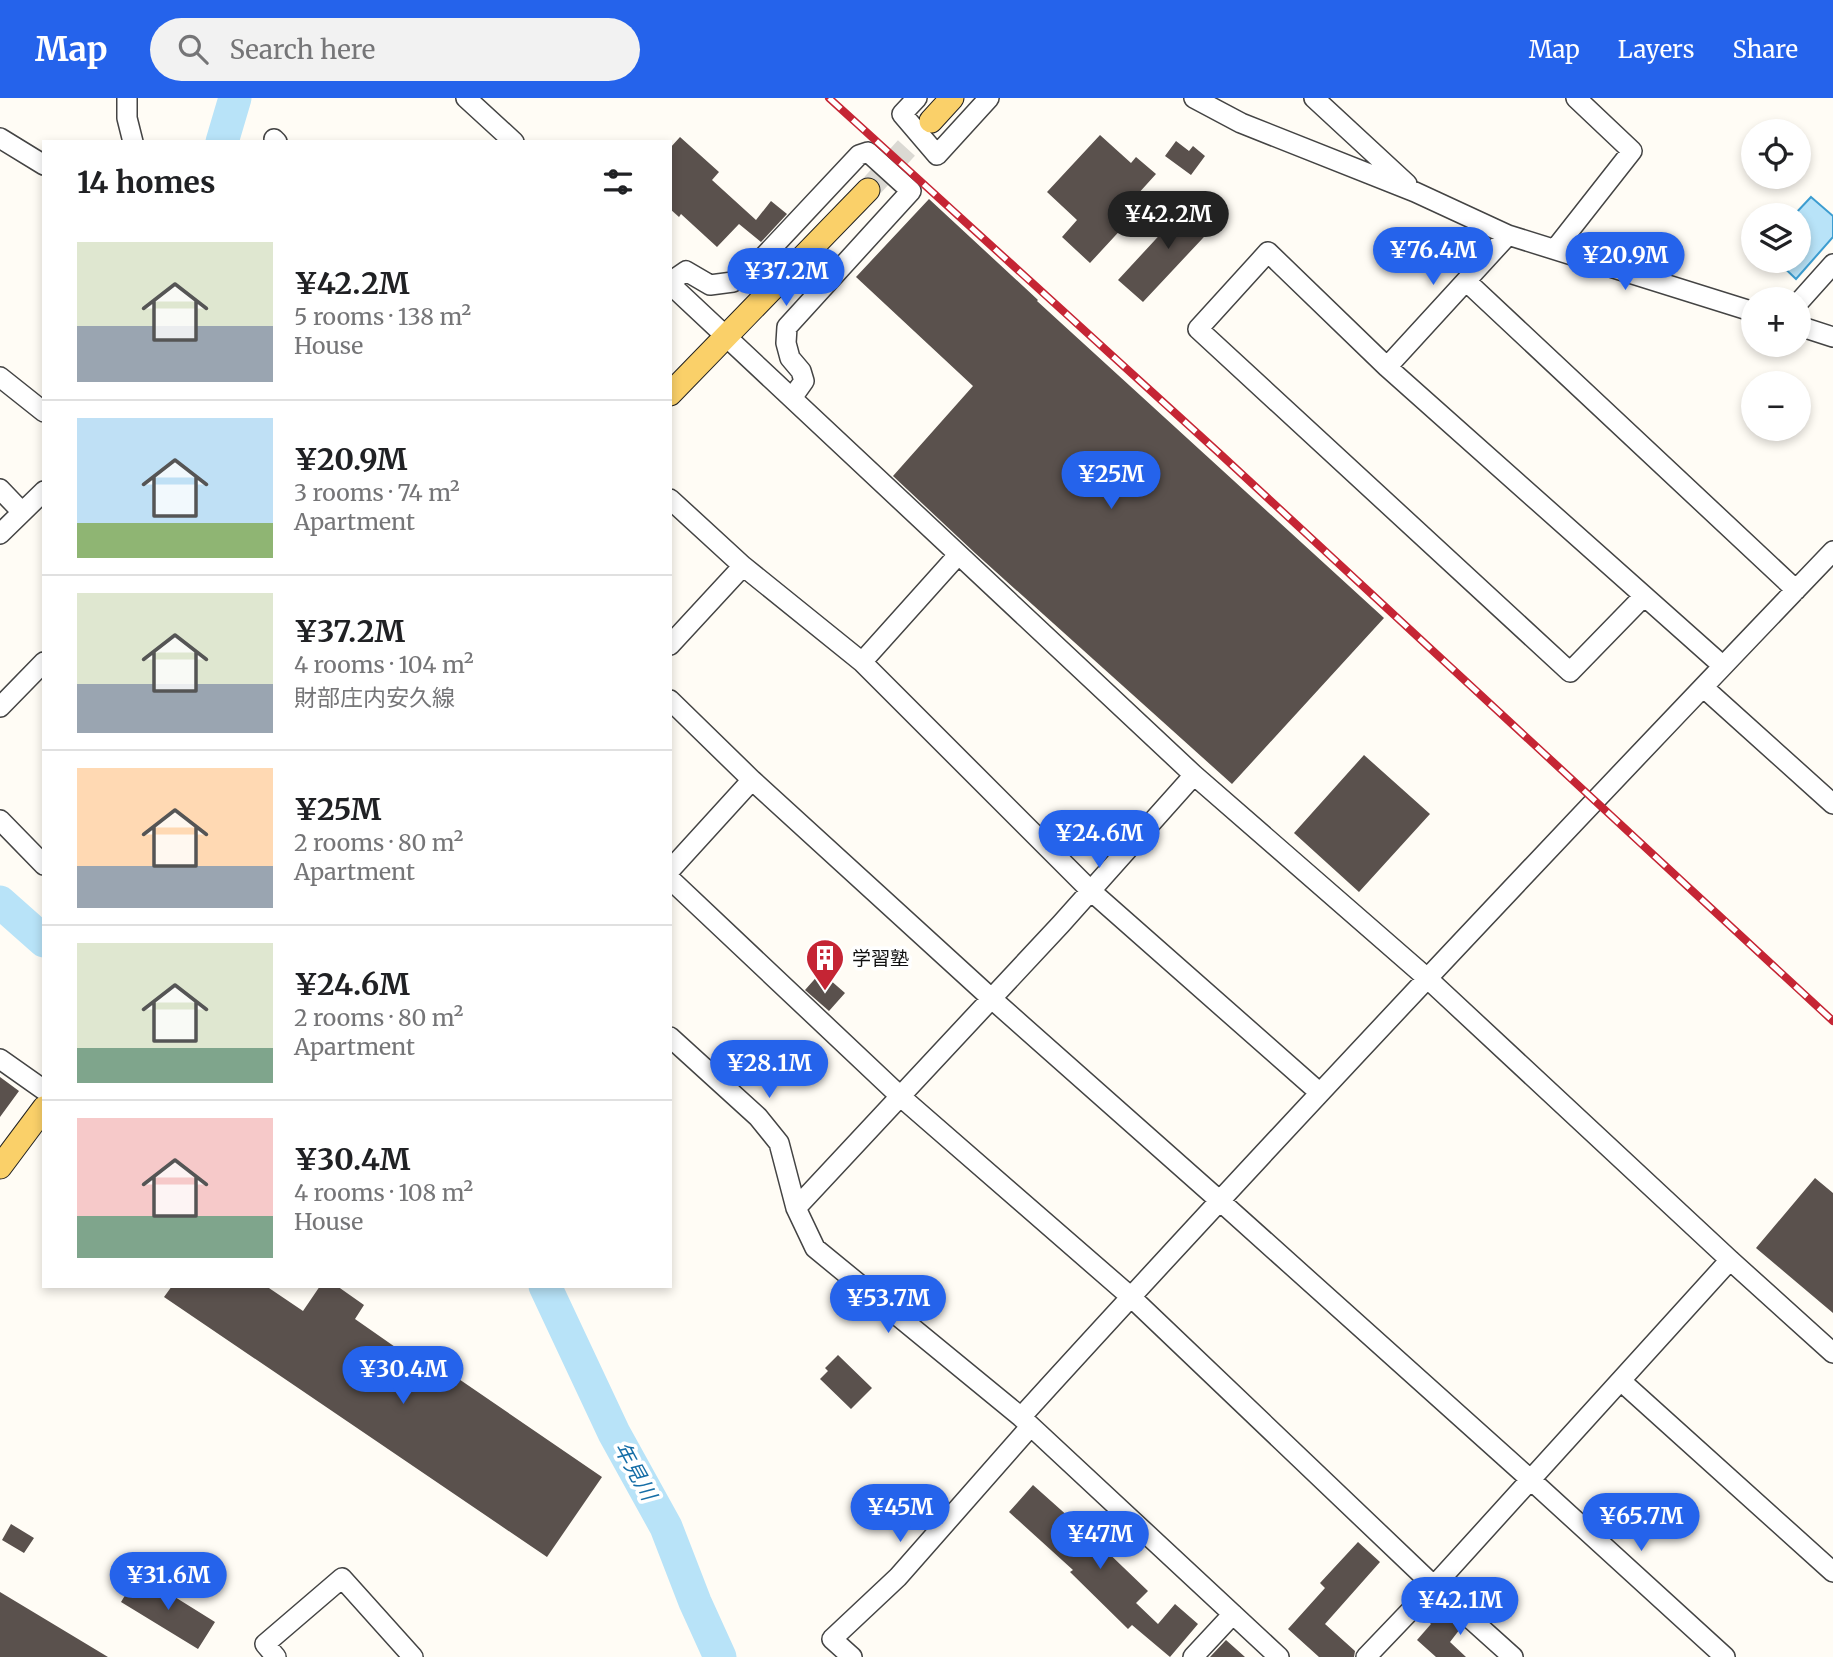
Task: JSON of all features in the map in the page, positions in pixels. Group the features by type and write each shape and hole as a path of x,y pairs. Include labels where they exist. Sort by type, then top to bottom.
{"main road":[{"path":"931,121 952,98"},
{"path":"672,392 869,190"},
{"path":"0,1167 42,1111"}],"street":[{"path":"127,98 127,118 132,140"},
{"path":"466,98 507,139"},
{"path":"917,98 902,114 937,155 989,98"},
{"path":"1194,98 1241,123 1415,192 1508,234 1741,308"},
{"path":"1314,98 1415,192"},
{"path":"1555,249 1632,151 1576,98"},
{"path":"0,138 42,164"},
{"path":"672,281 685,271 710,285 733,282 754,267 859,155 868,152 911,191 788,327 786,343 790,358 801,370 804,381 792,398"},
{"path":"1387,367 1508,234"},
{"path":"1644,596 1570,672 1198,329 1268,251 1387,367 1723,666"},
{"path":"1811,289 1833,264"},
{"path":"1466,281 1796,590"},
{"path":"672,285 1194,775 1427,978 1833,1353"},
{"path":"1811,330 1833,337"},
{"path":"0,377 42,410"},
{"path":"0,489 22,512"},
{"path":"0,534 42,493"},
{"path":"672,501 743,566 862,662 1091,891 1320,1093"},
{"path":"852,1657 832,1639 898,1577 1131,1297 1427,978 1833,551"},
{"path":"862,662 958,555"},
{"path":"672,643 743,566"},
{"path":"0,707 42,664"},
{"path":"1703,687 1833,804"},
{"path":"672,702 752,780 992,999 1531,1480 1725,1657"},
{"path":"796,1208 992,999 1194,775"},
{"path":"672,868 752,780"},
{"path":"0,820 41,856"},
{"path":"672,881 901,1097 1131,1297 1434,1586 1513,1657"},
{"path":"672,1039 758,1117 779,1143 796,1208 815,1248 1026,1422 1279,1657"},
{"path":"0,1059 42,1089"},
{"path":"1366,1657 1434,1586 1730,1260"},
{"path":"1620,1381 1833,1572"},
{"path":"276,1657 265,1644 342,1578 413,1657"},
{"path":"1193,1657 1233,1614"}],"water":[{"path":"1811,197 1833,216 1833,237 1811,262 1811,203 1805,203"},
{"path":"1790,273 1801,273 1796,279"}],"building":[{"path":"1100,135 1131,163 1136,157 1156,174 1118,216 1126,224 1090,263 1062,237 1077,220 1047,192"},
{"path":"680,137 719,172 712,180 756,220 771,201 787,214 761,242 739,224 717,247 681,214 679,217 672,211 672,146"},
{"path":"1176,141 1189,151 1193,146 1205,156 1191,175 1165,156"},
{"path":"929,199 1384,618 1232,784 893,476 973,386 856,277"},
{"path":"1192,200 1217,223 1143,302 1118,280"},
{"path":"1364,755 1430,814 1359,892 1294,833"},
{"name":"学習塾","path":"821,972 845,993 829,1011 805,990"},
{"path":"0,1077 19,1091 0,1117"},
{"path":"1815,1178 1833,1193 1833,1313 1756,1248"},
{"path":"171,1288 269,1288 303,1311 319,1288 340,1288 364,1305 355,1319 398,1349 384,1369 415,1390 434,1362 602,1477 547,1557 164,1297"},
{"path":"838,1355 872,1388 851,1409 820,1379 828,1371 825,1368"},
{"path":"1033,1485 1148,1591 1136,1603 1158,1624 1175,1604 1198,1624 1170,1657 1132,1625 1128,1629 1070,1572 1073,1570 1009,1512"},
{"path":"11,1524 34,1538 24,1553 2,1540"},
{"path":"1358,1542 1380,1562 1325,1624 1355,1651 1354,1657 1319,1657 1288,1629 1325,1588 1320,1583"},
{"path":"138,1574 215,1622 198,1649 121,1602"},
{"path":"0,1592 108,1657 0,1657"},
{"path":"1438,1611 1460,1629 1450,1642 1466,1657 1436,1657 1417,1640"},
{"path":"1226,1640 1245,1657 1210,1657"}],"waterway":[{"path":"223,140 235,98"},
{"name":"年見川","path":"0,902 42,939"},
{"name":"年見川","path":"546,1288 614,1433 666,1527 720,1657"}],"tunnel":[{"path":"868,190 931,121"}],"railway":[{"path":"829,98 1218,452 1833,1021"}],"place":[{"name":"学習塾","path":"825,992"}]}
